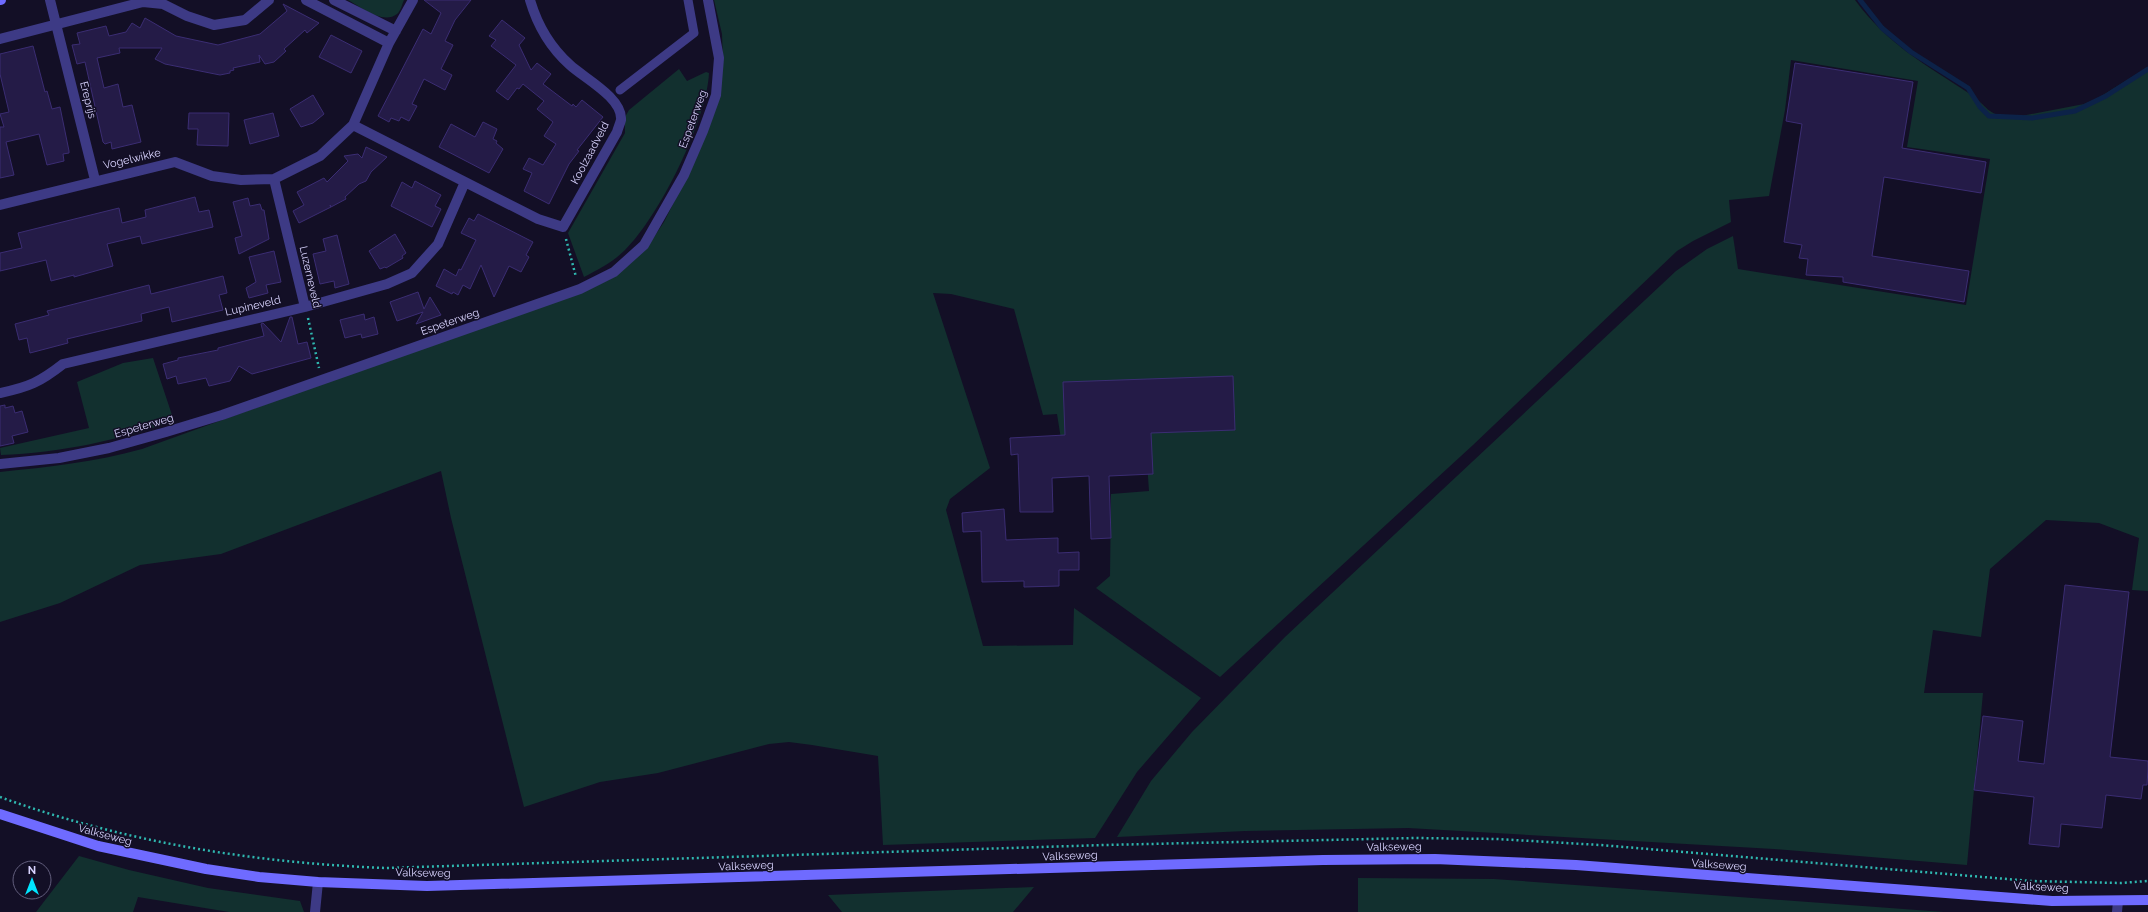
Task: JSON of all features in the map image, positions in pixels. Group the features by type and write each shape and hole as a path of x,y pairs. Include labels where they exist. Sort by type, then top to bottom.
{"main road":[{"name":"Valkseweg","path":"0,814 98,846 155,859 259,877 318,882 427,886 1323,860 1436,859 1576,865 2052,901 2148,900"}],"street":[{"name":"Ereprijs","path":"50,0 95,180"},
{"path":"0,39 57,26 143,2 163,4 186,16 214,25 245,20 269,0"},
{"path":"306,0 389,44"},
{"path":"334,0 396,31"},
{"name":"Vogelwikke","path":"0,205 95,180 175,162 212,176 241,180 274,179 320,156 353,125 389,44 412,0"},
{"name":"Koolzaadveld","path":"530,0 533,11 546,36 569,65 608,95 618,109 621,119 618,132 563,227"},
{"name":"Espeterweg","path":"0,464 59,458 109,448 222,415 593,283 614,272 644,245 684,175 703,131 716,95 718,58 708,0"},
{"path":"353,125 538,219 563,227"},
{"name":"Luzerneveld","path":"274,179 305,307"},
{"name":"Lupineveld","path":"0,393 31,386 63,364 305,307 387,284 412,273 438,244 464,182"},
{"path":"315,912 318,882"},
{"path":"2117,912 2118,901"}],"lane":[{"path":"620,90 694,33 688,0"}],"path":[{"path":"563,227 576,278"},
{"name":"Luzerneveld","path":"305,307 323,380"},
{"name":"Valkseweg","path":"0,797 86,825"}],"green space":[{"path":"348,0 404,0 397,14 391,17 385,17 372,14"},
{"path":"714,0 1855,0 1868,16 1894,42 1908,53 1970,94 1992,112 2011,118 2084,104 2098,98 2148,67 2148,591 2132,590 2139,538 2099,523 2046,520 1990,569 1981,637 1933,630 1924,693 1983,693 1967,865 1774,849 1408,828 1245,831 1117,837 1151,781 1192,732 1285,637 1676,271 1707,249 1733,236 1738,269 1966,305 1990,159 1907,147 1918,81 1791,60 1785,110 1769,196 1729,200 1731,222 1693,241 1677,251 1473,445 1220,677 1096,588 1110,576 1111,494 1149,491 1145,434 1061,439 1057,414 1043,415 1014,309 951,294 933,293 990,468 950,499 946,510 983,646 1073,645 1074,608 1201,698 1137,772 1095,838 883,845 878,756 789,742 769,744 658,773 600,782 524,807 451,518 441,471 221,554 140,565 60,603 0,622 0,472 89,461 142,449 609,280 630,264 654,237 664,222 694,162 723,62 722,34"},
{"path":"679,69 687,81 706,72 709,73 700,116 691,141 666,192 638,235 616,258 584,277 568,233 625,133 625,117 629,110"},
{"path":"153,358 174,421 111,440 45,452 1,455 0,448 89,428 77,382 123,363"},
{"path":"79,856 129,870 208,888 300,901 304,912 229,912 138,897 133,912 36,912 45,900 52,900 52,891"},
{"path":"1358,878 1494,879 1944,912 1358,912"},
{"path":"1034,887 1013,912 842,912 828,895"}],"building":[{"path":"424,0 471,0 455,20 445,41 453,45 441,69 452,75 445,90 424,79 412,104 417,106 409,121 401,117 399,121 391,118 389,122 378,116 423,29 431,34 441,13"},
{"path":"283,4 319,23 307,33 305,30 284,49 286,51 274,62 265,64 259,55 260,62 233,68 234,70 230,71 230,73 220,75 165,64 155,59 162,48 119,48 120,53 97,58 104,88 118,84 123,107 132,105 141,142 112,149 111,142 105,144 103,142 85,62 77,64 72,45 80,44 77,33 106,26 109,36 126,32 132,23 140,28 145,18 176,36 218,45 260,34 287,11"},
{"path":"502,20 525,38 519,45 531,70 537,63 551,74 543,84 572,106 573,104 576,107 582,100 603,117 577,150 579,151 569,164 549,204 524,191 532,173 523,169 529,158 543,165 556,144 544,136 553,122 537,109 544,101 523,84 519,89 517,88 508,100 496,91 516,65 491,46 496,40 489,36"},
{"path":"331,35 362,51 351,73 319,57"},
{"path":"33,46 45,92 47,91 52,109 60,107 69,153 63,154 64,161 47,165 39,134 6,142 14,175 0,178 0,127 4,127 0,114 9,112 0,74 0,54"},
{"path":"1795,63 1913,82 1902,148 1986,162 1981,193 1884,177 1872,256 1969,271 1964,302 1843,282 1843,277 1806,275 1808,259 1799,258 1802,245 1784,242 1802,124 1786,121"},
{"path":"313,95 324,114 313,123 301,127 290,109"},
{"path":"189,113 229,113 228,146 197,145 198,129 188,129"},
{"path":"273,113 279,136 250,144 244,120"},
{"path":"483,122 497,129 493,139 497,141 496,143 503,149 489,173 439,147 451,124 475,137"},
{"path":"366,147 387,157 371,172 366,181 359,184 345,197 346,199 299,223 293,211 304,205 297,192 324,178 327,182 348,161 344,156 358,154 362,158"},
{"path":"415,181 441,195 435,206 441,209 432,227 391,206 402,182 412,188"},
{"path":"195,197 199,212 209,210 213,227 142,244 140,236 107,244 113,266 74,277 74,275 51,281 46,260 0,271 0,253 22,248 18,233 119,208 122,223 146,217 145,210"},
{"path":"248,198 250,206 260,204 262,210 264,210 269,239 239,254 235,238 242,236 233,202"},
{"path":"478,214 533,242 526,255 529,257 521,272 509,266 494,297 481,265 470,289 463,285 458,295 453,292 452,294 436,286 444,269 456,276 459,269 461,270 476,240 461,233 469,218 474,221"},
{"path":"395,234 406,253 402,256 403,258 386,268 380,269 369,251"},
{"path":"337,235 349,284 335,288 334,281 320,284 313,254 326,251 323,239"},
{"path":"274,251 281,282 266,285 268,293 249,298 246,288 256,282 249,257"},
{"path":"223,276 227,293 219,295 223,310 172,322 169,307 141,314 142,321 67,339 68,343 30,353 27,338 19,340 15,324 49,315 47,311 149,285 151,294"},
{"path":"418,292 424,309 430,297 441,315 416,324 423,312 397,321 390,302"},
{"path":"364,314 365,320 374,317 378,334 362,338 361,334 345,338 340,320"},
{"path":"290,317 292,317 298,344 307,342 311,358 252,374 239,366 230,381 209,386 206,378 178,384 176,376 167,379 163,364 178,360 178,358 218,350 218,348 264,336 261,324 263,323 281,342"},
{"path":"1233,376 1235,430 1151,433 1153,474 1109,476 1111,538 1091,539 1089,476 1052,478 1053,512 1020,512 1018,454 1011,455 1010,438 1065,435 1063,382"},
{"path":"5,405 5,408 13,406 15,413 22,411 28,432 12,436 14,443 0,446 0,406"},
{"path":"1004,509 1006,540 1058,538 1058,553 1079,552 1079,570 1059,570 1059,586 1024,587 1024,581 982,582 981,531 963,532 962,513"},
{"path":"2065,585 2129,592 2110,757 2148,761 2148,769 2147,785 2143,785 2141,799 2106,795 2102,828 2061,824 2059,847 2029,844 2034,797 1974,790 1983,716 2023,721 2018,761 2044,764"}],"waterway":[{"path":"1860,0 1882,28 1911,52 1968,88 1980,107 1989,116 2032,118 2075,111 2106,96 2148,69"}]}
